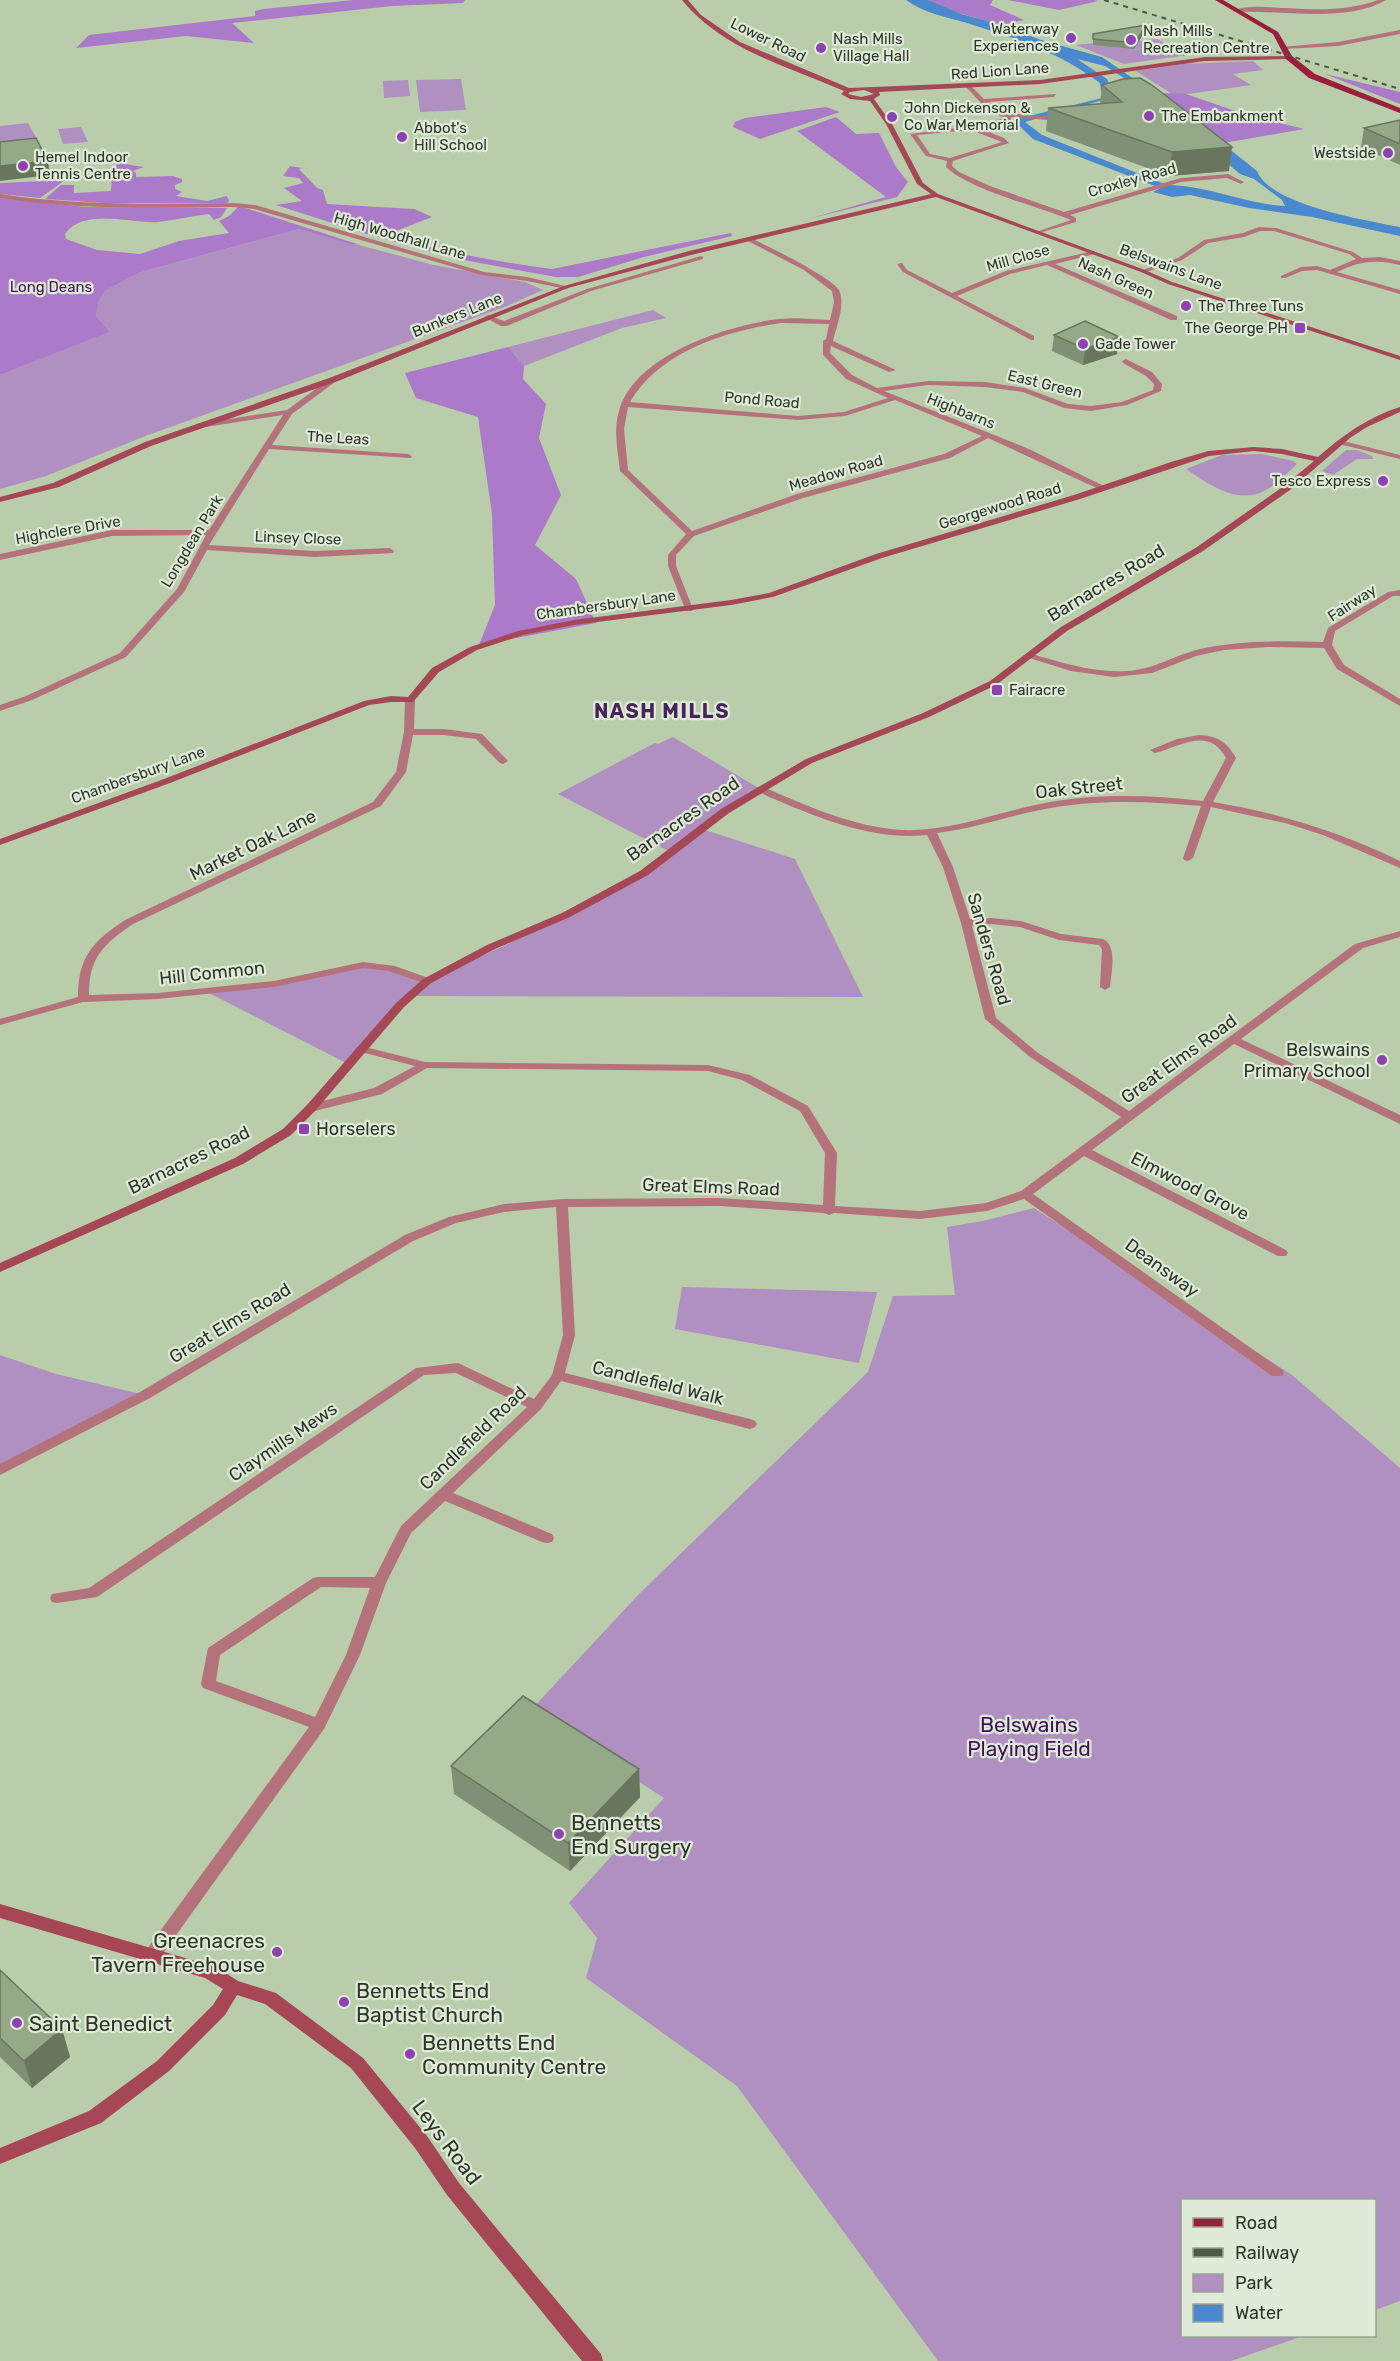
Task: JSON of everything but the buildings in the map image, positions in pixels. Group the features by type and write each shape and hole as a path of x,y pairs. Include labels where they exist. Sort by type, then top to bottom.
{"main road":[{"path":"1218,0 1276,33 1289,57 1312,76 1400,111"}],"street":[{"name":"Lower Road","path":"686,0 694,11 715,29 768,58 848,90 844,94 847,97 868,98"},
{"path":"1238,10 1273,8 1309,13 1373,4 1383,0"},
{"path":"1284,47 1338,44 1400,32"},
{"name":"Red Lion Lane","path":"848,90 1041,82 1127,68 1205,59 1289,57"},
{"path":"968,86 984,103 1009,119 972,128 913,134 928,154 950,160 1006,143 1002,139 972,128"},
{"path":"868,98 877,95 874,90"},
{"path":"950,110 984,103 1054,95"},
{"path":"868,98 872,100 889,124 920,184 936,195"},
{"path":"1002,115 1064,119"},
{"path":"950,160 949,167 952,170 1015,197 1065,213 1074,221 1038,233"},
{"name":"Croxley Road","path":"1065,213 1181,180 1228,176 1241,182"},
{"name":"Belswains Lane","path":"936,195 1170,283 1400,358"},
{"name":"Bunkers Lane","path":"0,500 56,484 148,444 335,379 566,287 689,253 936,195"},
{"name":"High Woodhall Lane","path":"0,196 38,202 104,206 255,207 483,274 527,279 566,287"},
{"path":"1143,271 1180,259 1206,241 1244,235 1259,229 1274,229 1351,253 1359,258"},
{"path":"750,240 806,269 835,290 838,302 827,341 892,370"},
{"name":"Mill Close","path":"951,296 1008,272 1093,253"},
{"path":"488,317 504,324 590,290 701,258"},
{"path":"1331,272 1359,258 1400,263"},
{"name":"Nash Green","path":"1048,263 1174,318"},
{"path":"900,264 905,272 1031,338"},
{"path":"1283,277 1301,269 1317,268 1400,292"},
{"path":"691,534 624,471 620,422 633,388 680,352 718,335 780,321 831,322"},
{"name":"Highbarns","path":"827,341 826,353 849,377 894,398 1026,451 1104,488"},
{"name":"East Green","path":"876,390 921,383 993,386 1020,389 1068,406 1110,408 1157,392 1158,384 1149,374 1126,361"},
{"name":"Longdean Park","path":"0,708 29,698 123,655 181,590 212,532 290,412 335,379"},
{"name":"Pond Road","path":"625,404 798,418 845,414 894,398"},
{"name":"Barnacres Road","path":"0,1268 239,1161 287,1131 400,1005 427,981 491,946 566,915 644,873 725,811 809,761 926,715 993,683 1064,629 1200,549 1297,482 1320,460 1364,425 1400,409"},
{"name":"Longdean Park","path":"198,427 290,412"},
{"name":"Meadow Road","path":"691,534 800,496 947,456 987,436"},
{"path":"1342,442 1400,457"},
{"name":"The Leas","path":"267,447 408,456"},
{"name":"Georgewood Road","path":"689,609 744,601 790,589 878,556 1104,488 1214,452 1245,448 1279,451 1320,460"},
{"name":"Highclere Drive","path":"0,557 112,533 212,532"},
{"name":"Chambersbury Lane","path":"0,842 167,781 367,703 392,699 410,700 415,690 430,673 467,652 519,633 689,609 672,566 672,555 691,534"},
{"name":"Linsey Close","path":"204,547 315,554 390,551"},
{"name":"Fairway","path":"1328,645 1331,630 1391,594 1400,593"},
{"path":"1028,656 1081,672 1117,674 1145,672 1206,650 1252,644 1328,645 1340,667 1400,703"},
{"name":"Market Oak Lane","path":"83,999 85,966 94,950 108,936 129,922 377,804 401,772 409,732 410,700"},
{"path":"409,732 444,732 479,736 503,761"},
{"path":"1155,750 1188,738 1207,739 1223,745 1231,758 1207,803 1188,858"},
{"name":"Oak Street","path":"760,789 834,820 886,832 931,832 1041,807 1090,801 1149,799 1207,803 1302,823 1365,847 1400,865"},
{"name":"Sanders Road","path":"931,832 948,867 966,923 991,1019 1034,1055 1129,1117"},
{"path":"966,923 991,921 1021,924 1059,937 1103,942 1107,949 1105,987"},
{"name":"Great Elms Road","path":"0,1470 145,1395 409,1238 453,1220 504,1208 562,1203 720,1202 829,1211 920,1215 987,1207 1025,1194 1359,946 1400,934"},
{"name":"Hill Common","path":"0,1022 83,999 158,996 274,984 363,965 391,968 427,981"},
{"path":"1235,1040 1400,1120"},
{"path":"361,1049 425,1065 708,1068 746,1077 804,1108 831,1153 829,1211"},
{"path":"310,1108 378,1091 425,1065"},
{"name":"Elmwood Grove","path":"1082,1150 1282,1253"},
{"name":"Deansway","path":"1025,1194 1277,1373"},
{"name":"Candlefield Road","path":"153,1954 320,1725 353,1655 379,1583 406,1530 536,1406 558,1376 569,1335 562,1203"},
{"name":"Claymills Mews","path":"57,1598 92,1593 421,1371 458,1368 536,1406"},
{"name":"Candlefield Walk","path":"558,1376 750,1424"},
{"path":"443,1495 547,1538"},
{"path":"320,1725 208,1684 213,1652 318,1582 379,1583"},
{"path":"0,1911 210,1972 233,1987 219,2010 163,2066 95,2116 0,2156"},
{"name":"Leys Road","path":"233,1987 270,1998 357,2063 421,2142 453,2189 594,2361"}],"green space":[{"path":"354,0 465,0 463,3 392,6 232,23 254,43 186,36 76,48 89,35 255,16 255,11 264,9"},
{"path":"928,0 993,0 990,5 1024,20 1002,25 951,11"},
{"path":"1008,0 1094,0 1098,1 1059,10"},
{"path":"1157,39 1166,44 1127,51 1173,44 1195,54 1124,64 1076,45 1137,41"},
{"path":"1253,61 1263,70 1233,74 1251,85 1175,96 1136,71 1183,64"},
{"path":"1325,74 1400,92 1400,104"},
{"path":"461,79 466,110 420,112 416,80"},
{"path":"408,80 410,96 384,98 383,81"},
{"path":"1161,93 1186,94 1244,114 1304,129 1224,143"},
{"path":"826,107 840,112 760,139 733,127 735,122 745,118"},
{"path":"836,117 856,134 879,133 896,167 908,182 897,197 808,219 886,197 797,131"},
{"path":"28,123 37,139 0,143 0,126"},
{"path":"81,127 88,142 63,144 58,129"},
{"path":"118,163 144,167 133,171 136,177 173,176 182,179 182,182 175,185 175,189 182,192 176,196 207,201 227,196 229,201 227,203 104,203 45,199 61,185 74,185 74,193 111,191 112,172"},
{"path":"290,166 302,168 299,169 317,188 323,190 327,204 414,209 432,217 383,236 509,263 552,269 731,233 732,236 644,257 578,277 556,277 458,259 367,234 276,205 302,201 284,188 303,183 299,178 283,176"},
{"path":"65,180 40,198 0,194 0,183"},
{"name":"Long Deans","path":"0,198 86,207 227,208 221,217 214,220 209,214 158,222 96,219 73,226 65,234 66,239 97,250 140,254 179,241 229,233 219,221 229,216 239,206 357,244 299,229 138,273 105,291 99,301 96,316 110,332 0,375"},
{"path":"299,229 434,265 525,282 543,290 507,306 148,435 46,476 0,489 0,375 110,332 96,316 99,301 105,291 138,273"},
{"path":"653,310 666,318 622,328 524,366 508,347"},
{"path":"508,347 524,366 523,379 546,404 539,438 561,495 535,545 576,579 596,623 479,645 495,605 492,514 478,417 416,398 405,373"},
{"path":"1346,450 1357,450 1372,456 1373,459 1357,459 1333,475 1322,471"},
{"path":"1262,454 1297,464 1273,486 1254,495 1244,496 1224,491 1186,469 1222,455"},
{"path":"673,737 760,789 702,829 795,859 863,997 411,996 348,1064 205,991 274,984 363,965 391,968 427,981 583,907 643,872 670,852 558,794 655,743 658,744"},
{"name":"Belswains Playing Field","path":"1034,1208 1292,1375 1400,1468 1400,2301 1376,2310 1376,2199 1181,2199 1181,2337 1300,2337 1231,2361 938,2361 737,2086 586,1978 597,1938 569,1903 664,1798 530,1711 639,1594 868,1372 893,1296 955,1295 947,1227 983,1221"},
{"path":"682,1287 877,1292 859,1363 675,1329"},
{"path":"0,1355 56,1374 145,1395 0,1470"}],"water":[{"path":"906,0 928,0 961,14 1102,57 1147,88 1158,92 1257,171 1265,183 1280,193 1321,209 1400,227 1400,236 1190,195 1172,197 1153,192 1160,188 1033,139 1013,120 1102,98 1100,83 1069,62 1037,47 935,14","holes":["1077,59 1105,66 1140,88 1111,88 1107,79","1110,98 1214,152 1240,174 1254,179 1282,200 1285,206 1255,202 1197,188 1167,185 1042,135 1025,122"]}],"railway":[{"path":"1104,0 1400,89"}],"place":[{"name":"Waterway Experiences","path":"1071,38"},
{"name":"Nash Mills Recreation Centre","path":"1131,40"},
{"name":"Nash Mills Village Hall","path":"821,48"},
{"name":"The Embankment","path":"1149,116"},
{"name":"John Dickenson & Co War Memorial","path":"892,117"},
{"name":"Abbot's Hill School","path":"402,137"},
{"name":"Westside","path":"1388,153"},
{"name":"Hemel Indoor Tennis Centre","path":"23,166"},
{"name":"The Three Tuns","path":"1186,306"},
{"name":"The George PH","path":"1300,328"},
{"name":"Gade Tower","path":"1083,344"},
{"name":"Tesco Express","path":"1383,481"},
{"name":"Fairacre","path":"997,690"},
{"name":"Belswains Primary School","path":"1382,1060"},
{"name":"Horselers","path":"304,1129"},
{"name":"Bennetts End Surgery","path":"559,1834"},
{"name":"Greenacres Tavern Freehouse","path":"277,1952"},
{"name":"Bennetts End Baptist Church","path":"344,2002"},
{"name":"Saint Benedict","path":"17,2023"},
{"name":"Bennetts End Community Centre","path":"410,2054"}],"district":[{"name":"NASH MILLS","path":"662,711"}]}
